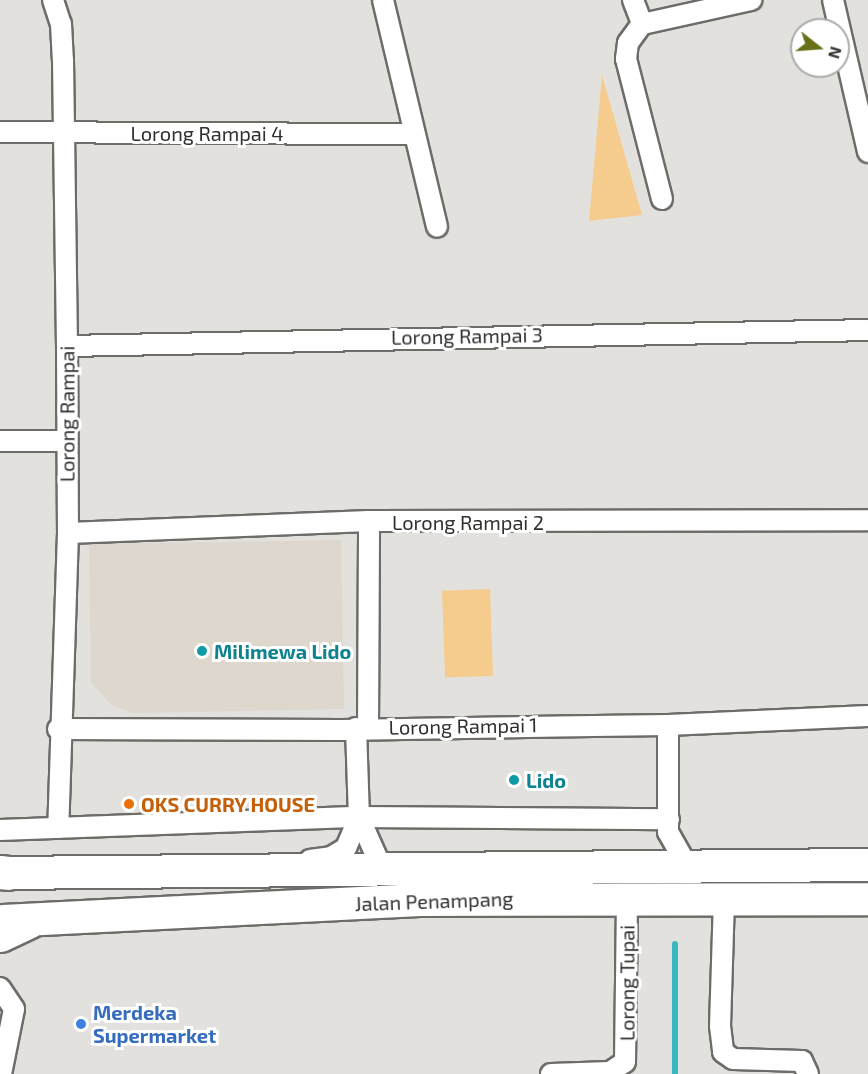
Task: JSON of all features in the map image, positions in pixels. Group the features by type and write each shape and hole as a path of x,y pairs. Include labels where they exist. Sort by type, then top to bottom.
{"main road":[{"name":"Jalan Penampang","path":"3,872 242,873 382,869 689,869 868,865"},
{"path":"382,869 394,888 419,900"},
{"name":"Jalan Penampang","path":"9,926 419,900 627,897 868,899"}],"street":[{"name":"Lorong Rampai","path":"53,0 61,24 67,346 68,533 58,729 58,828"},
{"path":"383,0 437,227"},
{"path":"633,0 642,24"},
{"path":"662,198 626,59 628,42 642,24 752,0"},
{"path":"833,0 868,152"},
{"name":"Lorong Rampai 4","path":"0,132 414,134"},
{"name":"Lorong Rampai 3","path":"67,346 868,330"},
{"path":"0,441 67,441"},
{"name":"Lorong Rampai 2","path":"68,533 369,521 868,520"},
{"path":"242,873 278,863 332,857 346,848 359,817 369,521"},
{"name":"Lorong Rampai 1","path":"58,729 668,724 868,716"},
{"path":"668,724 669,819 672,842 689,869"},
{"path":"359,817 382,869"},
{"path":"0,830 359,817 669,819"},
{"name":"Lorong Tupai","path":"551,1074 610,1072 625,1062 627,897"},
{"path":"724,899 720,1026 723,1052 734,1059 802,1061 808,1074"},
{"path":"0,987 7,1005 1,1074"}],"shaded area":[{"path":"602,75 642,215 589,221"},
{"path":"341,540 344,709 132,713 112,705 91,683 89,544"},
{"path":"490,589 493,676 445,678 442,591"}],"waterway":[{"path":"675,944 675,1074"}],"place":[{"name":"Milimewa Lido","path":"202,651"},
{"name":"Lido","path":"514,780"},
{"name":"OKS CURRY HOUSE","path":"129,804"},
{"name":"Merdeka Supermarket","path":"81,1024"}]}
